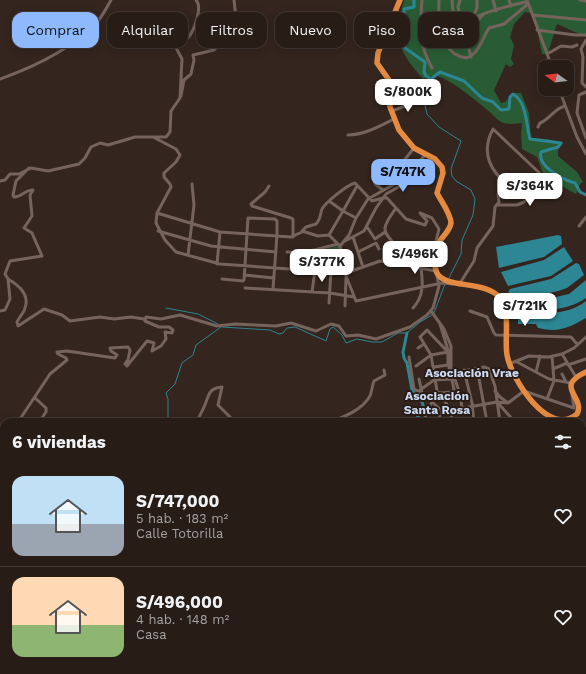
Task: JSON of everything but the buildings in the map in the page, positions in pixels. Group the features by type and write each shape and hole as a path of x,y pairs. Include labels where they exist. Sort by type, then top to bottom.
{"highway":[{"path":"400,0 378,53 377,60 378,66 389,80 389,99 392,112 404,138 414,148 438,161 443,170 438,193 449,216 450,224 439,244 436,271 440,278 449,283 485,288 498,297 504,308 506,347 510,366 515,379 543,412 552,418"},
{"path":"570,418 577,414 578,406 573,397 569,384 576,377 586,372"}],"street":[{"path":"0,79 36,65 68,45 97,21 111,0"},
{"path":"180,98 182,59 174,44 184,41 189,37 199,11 199,5 196,0"},
{"path":"0,181 5,180 10,174 19,174 29,168 48,171 79,164 85,158 91,147 100,142 108,146 135,137 166,138 168,136 171,111 180,98 184,80 191,74 194,60 193,55 214,50 219,45 222,36 237,27 234,0"},
{"path":"422,0 420,38 423,51 432,68"},
{"path":"439,0 439,22 445,46 461,58 471,57 485,38 489,28 504,24 528,2"},
{"path":"452,0 453,12"},
{"path":"460,0 458,7 460,12"},
{"path":"475,12 477,8 476,0"},
{"path":"493,0 496,11"},
{"path":"509,0 511,6"},
{"path":"580,0 586,1"},
{"path":"479,14 496,11 528,2"},
{"path":"528,2 537,30 549,60"},
{"path":"479,17 485,13"},
{"path":"533,15 586,20"},
{"path":"537,30 586,35"},
{"path":"586,40 581,48 584,58 582,83 586,87"},
{"path":"547,54 561,46 572,47 577,45"},
{"path":"469,48 471,57"},
{"path":"586,92 579,95 577,113 586,138"},
{"path":"561,96 577,137 586,154"},
{"path":"392,112 410,104 416,99"},
{"path":"538,126 540,123 552,116 558,109 565,106"},
{"path":"348,135 356,135 394,119"},
{"path":"29,168 16,181 13,195 14,197 19,197 27,191 33,190 30,195 32,216 24,228 32,233 42,256 10,261 5,274 8,279 24,292 26,298 25,309 17,322 18,326 44,309 62,315 70,321 100,317 114,319 131,317 144,319 151,317 164,319 180,315 220,325 247,324 267,326 291,323 318,331 331,324 338,326 346,336 358,335 372,339 410,326 431,311 449,283 474,261 477,248 493,226 495,208 497,205 499,202 499,193 506,184 493,168 487,154 488,138 493,128 550,183 547,187 541,187 524,202 517,205 497,205"},
{"path":"153,137 166,142 176,149 180,155 164,173 164,177 170,184 170,187 156,219 158,231 172,249 217,264 275,269 331,271 346,274 381,261 436,271"},
{"path":"383,190 375,184 375,181 395,170 414,148"},
{"path":"287,252 302,253 339,245 349,235 356,218 368,199 405,178 425,155"},
{"path":"419,162 430,168"},
{"path":"395,170 399,175 405,178 414,178"},
{"path":"373,202 383,198 414,178 423,175"},
{"path":"188,255 194,205 192,184"},
{"path":"157,214 191,225 220,232 293,237 302,232 303,229 319,221 323,209 329,201 352,184 357,186 368,199 373,202 376,208"},
{"path":"269,186 265,192 251,204 252,206 292,218 293,237"},
{"path":"329,236 357,186"},
{"path":"383,198 390,201 406,219 426,225 427,221 421,213 432,218 439,229 436,240 439,244"},
{"path":"344,241 367,228 376,208 383,198"},
{"path":"329,201 356,218"},
{"path":"375,239 385,232 386,224 396,208"},
{"path":"579,226 586,217"},
{"path":"222,279 243,281 247,266 248,218 275,219 277,221 278,235 274,289"},
{"path":"367,228 375,239 379,249"},
{"path":"158,231 190,241 218,246 276,252"},
{"path":"217,264 220,232"},
{"path":"302,232 318,236 329,236 339,245 346,274 354,297 357,301 423,286 449,283"},
{"path":"385,232 397,245 399,251 398,264"},
{"path":"353,237 363,267"},
{"path":"358,252 376,243"},
{"path":"300,269 302,253"},
{"path":"412,308 420,299 423,286 421,268"},
{"path":"312,292 315,270"},
{"path":"329,303 331,271"},
{"path":"344,306 346,274"},
{"path":"245,275 274,278"},
{"path":"0,311 5,310 10,299 8,279"},
{"path":"245,288 330,293 354,297"},
{"path":"431,311 439,323 450,346 451,368 462,408"},
{"path":"470,311 487,318 495,334 571,337 577,344"},
{"path":"21,418 50,374 67,360 65,357 57,354 58,351 115,358 117,355 110,351 110,348 128,346 130,350 128,360 125,364 127,366 147,341 154,343 152,351 161,346 166,339 165,332 172,333 173,330 169,327 155,326 144,319"},
{"path":"425,418 432,402 434,392 453,391 452,378 448,365 448,352 439,323"},
{"path":"448,352 427,330 420,337 431,354 439,392 449,409 453,410 497,402 508,403 527,392 574,408 573,397"},
{"path":"533,335 534,340"},
{"path":"510,366 529,356 552,356 562,354 586,337"},
{"path":"582,341 586,345"},
{"path":"418,348 424,344"},
{"path":"416,366 431,354 448,352"},
{"path":"562,354 576,377"},
{"path":"536,372 540,356"},
{"path":"547,399 554,380 552,356"},
{"path":"409,357 414,389 421,392 442,411"},
{"path":"554,369 586,359"},
{"path":"517,361 554,380 569,384"},
{"path":"434,367 448,365"},
{"path":"453,373 484,367 489,369 496,391 499,418"},
{"path":"477,368 486,418"},
{"path":"339,418 351,413 365,402 371,392 374,381 385,375 384,370"},
{"path":"464,370 474,418"},
{"path":"562,374 569,384"},
{"path":"421,392 434,380 452,378"},
{"path":"418,379 421,392"},
{"path":"199,418 205,406 207,395 213,389 222,387 218,405 231,418"},
{"path":"496,391 500,397 508,403"},
{"path":"35,398 46,408 46,412 41,418"},
{"path":"497,402 511,418"},
{"path":"439,418 446,404"},
{"path":"451,418 453,410"}],"green space":[{"path":"404,0 586,0 586,37 557,24 547,54 542,54 536,24 531,13 525,12 514,24 510,37 514,45 511,59 514,64 510,67 506,64 494,90 501,103 505,102 513,93 521,93 529,113 531,138 547,139 563,143 558,150 558,156 577,172 583,182 580,184 576,194 544,176 537,157 522,149 522,123 508,124 500,121 464,92 441,77 434,76 423,79 407,59 402,50 402,48 410,48 410,12 401,12"},
{"path":"339,246 345,272 302,267 303,254"}],"water":[{"path":"558,235 561,236 562,244 544,257 499,268 496,247"},
{"path":"564,247 573,261 551,276 508,286 501,272 544,260"},
{"path":"576,263 579,264 584,275 567,288 517,300 508,292 510,289 551,279"},
{"path":"586,280 586,298 578,303 561,308 515,315 513,309 516,306 569,294"},
{"path":"586,301 586,318 563,329 552,330 538,328 536,324 518,324 518,317 561,312 569,310"}],"waterway":[{"path":"414,0 414,7 404,9 404,45 405,48 425,62 424,72 426,76 431,79 440,72 464,81 482,98 493,102 501,110 509,109 510,97 513,94 521,102 530,139 561,143 558,147 541,152 543,163 558,176 575,183 580,192 586,195"},
{"path":"431,79 424,91 424,101 427,114 439,127 461,141 451,169 452,176 456,181 471,190 475,199 473,215 462,240 461,254 449,278"},
{"path":"434,313 445,284"},
{"path":"166,308 198,314 218,324"},
{"path":"222,327 270,330 279,334 283,333 287,328 295,327 326,341 330,329 333,327 342,335 346,343 357,339 382,342 398,333 407,333 420,322 432,315"},
{"path":"168,418 168,399 166,393 175,384 182,363 193,355 196,345 221,327"},
{"path":"407,333 403,352 404,358 407,363 412,390 421,399 423,405 423,410 417,418"}],"district":[{"name":"Asociación Vrae","path":"472,373"},
{"name":"Asociación Santa Rosa","path":"437,403"}]}
